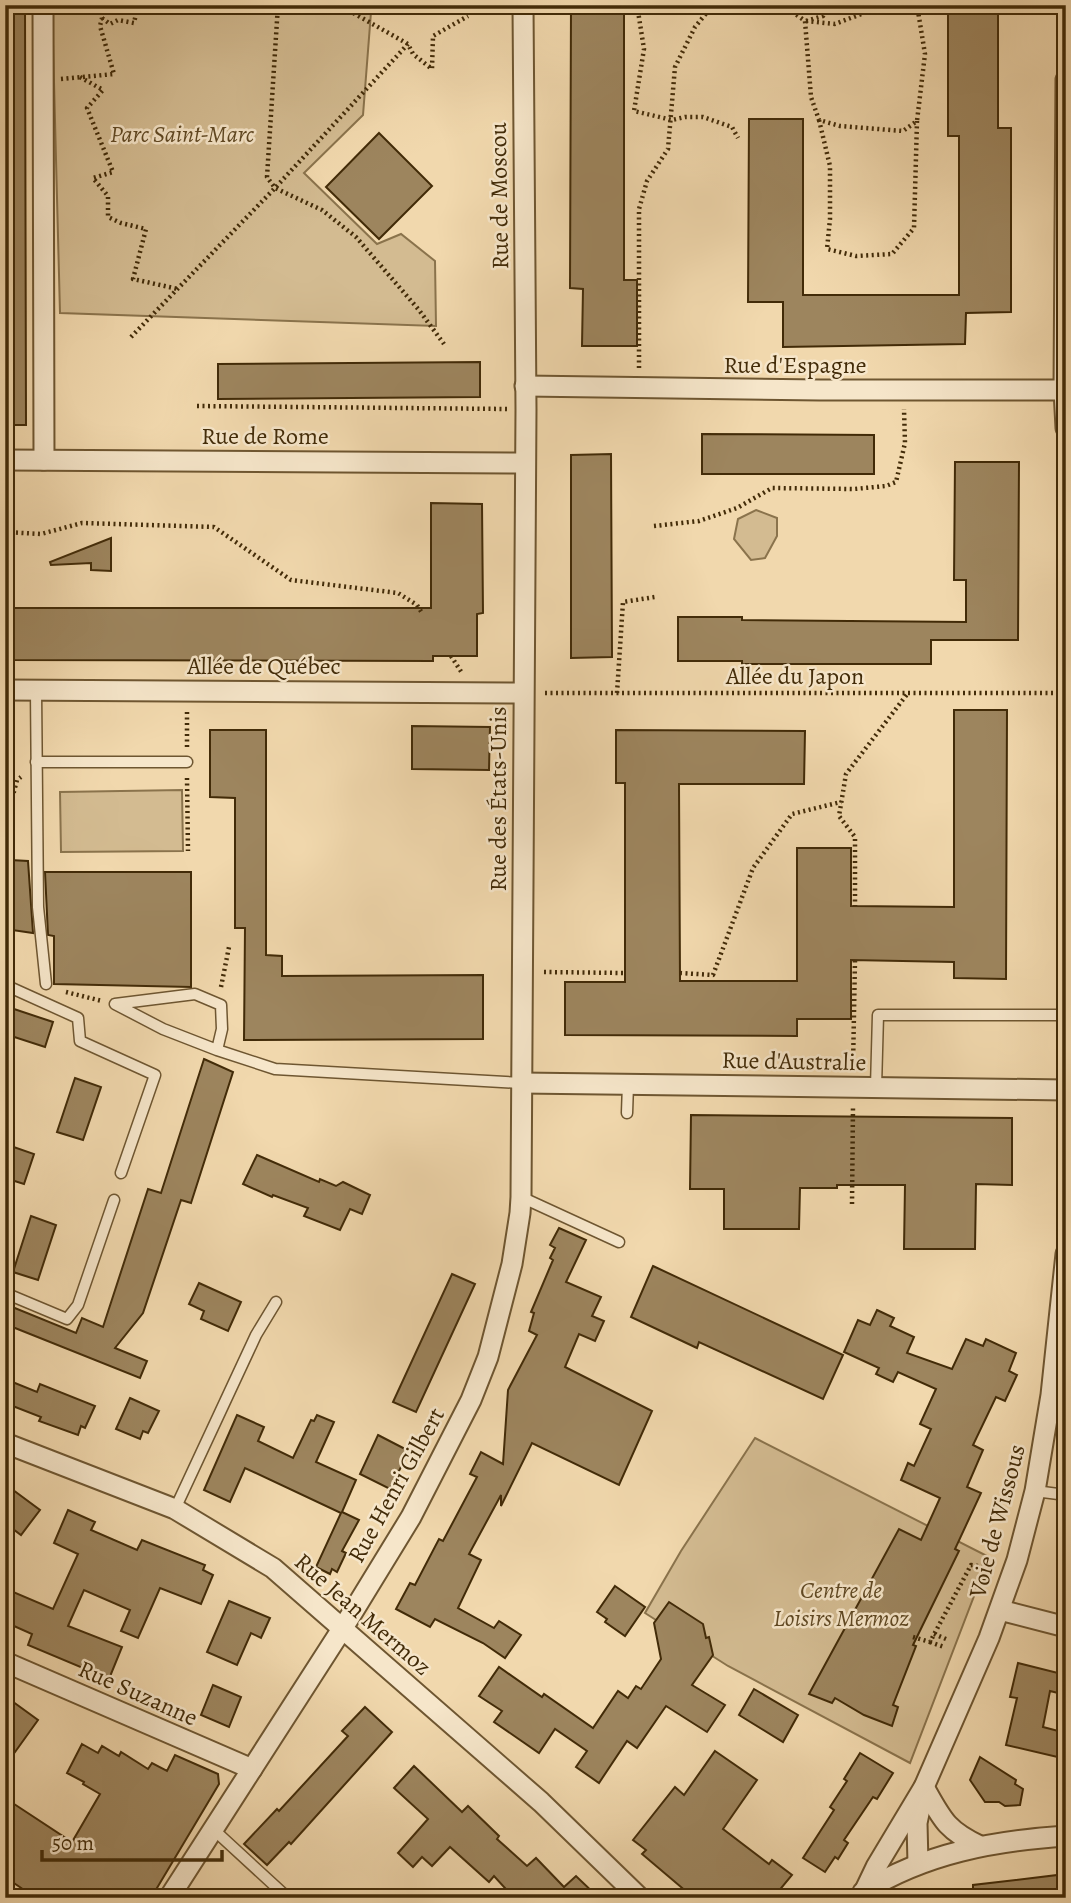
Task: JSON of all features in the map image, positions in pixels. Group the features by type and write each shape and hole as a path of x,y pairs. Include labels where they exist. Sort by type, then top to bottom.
{"street":[{"path":"43,5 44,460"},
{"name":"Rue de Moscou","path":"523,5 525,386"},
{"path":"1066,80 1063,390 1066,428"},
{"name":"Rue d'Espagne","path":"525,386 1063,390"},
{"name":"Rue des États-Unis","path":"521,1205 525,386"},
{"name":"Rue de Rome","path":"5,460 525,463"},
{"name":"Allée de Québec","path":"5,690 523,693"},
{"name":"Rue d'Australie","path":"521,1083 1066,1090"},
{"name":"Rue Henri Gilbert","path":"169,1898 411,1517 471,1400 491,1345 512,1264 521,1205"},
{"name":"Voie de Wissous","path":"860,1894 924,1787 1000,1610 1017,1560 1035,1491 1056,1354 1066,1254"},
{"name":"Rue Jean Mermoz","path":"5,1443 175,1509 272,1568 541,1802 640,1898"},
{"path":"1000,1610 1066,1627"},
{"name":"Rue Suzanne","path":"5,1662 252,1769"},
{"path":"924,1787 943,1821 957,1835 980,1846"},
{"name":"Voie de Wissous","path":"918,1864 917,1823 924,1787"},
{"path":"860,1894 918,1864 948,1853 980,1846 1066,1836"}],"lane":[{"path":"36,691 38,907 46,984"},
{"path":"36,764 187,762"},
{"path":"5,985 78,1018 80,1041 155,1075 121,1173"},
{"path":"115,1004 195,994 221,1005 222,1029 218,1050"},
{"path":"115,1004 163,1029 275,1069 521,1083"},
{"path":"876,1087 878,1016 1066,1015"},
{"path":"628,1083 628,1113"},
{"path":"5,1293 67,1319 78,1305 114,1200"},
{"path":"521,1205 619,1242"},
{"path":"175,1509 256,1335 276,1302"},
{"path":"1035,1491 1066,1495"},
{"path":"213,1829 288,1898"}],"path":[{"path":"97,5 102,18 110,24 118,20 134,23 138,5"},
{"path":"278,5 267,177 275,188 322,210 356,237 419,310 444,344"},
{"path":"339,5 408,44 413,54 432,69 433,36 468,16"},
{"path":"637,5 644,49 635,111 672,120 703,117 732,127 738,138"},
{"path":"639,388 639,209 647,181 668,149 675,68 695,27 713,5"},
{"path":"783,5 806,21 835,24 885,5"},
{"path":"806,21 823,16 828,5"},
{"path":"806,21 811,97 830,166 827,248 856,256 892,254 914,228 917,121 925,54 917,5"},
{"path":"43,81 114,74 100,26 102,18"},
{"path":"131,337 275,188 408,44"},
{"path":"80,78 103,90 87,108 113,172 93,178 108,196 108,216 121,223 146,229 133,279 178,289"},
{"path":"819,120 840,126 903,131 917,121"},
{"path":"654,526 699,521 737,508 772,488 854,489 886,486 896,482 905,443 904,390"},
{"path":"197,406 526,409"},
{"path":"5,532 41,534 82,523 214,527 292,580 398,593 417,605 422,612"},
{"path":"617,693 623,602 655,597"},
{"name":"Allée du Japon","path":"523,693 1066,693"},
{"path":"855,906 855,837 839,816 846,774 908,693"},
{"path":"5,847 9,807 17,780 36,764"},
{"path":"680,973 713,975 753,868 792,814 841,802"},
{"path":"221,1005 221,980 229,947"},
{"path":"852,1204 855,960"},
{"path":"522,972 625,973"},
{"path":"46,984 59,991 115,1004"},
{"path":"930,1642 971,1565 986,1567 981,1598"},
{"path":"934,1634 946,1639"},
{"path":"913,1637 944,1647"}],"green space":[{"name":"Parc Saint-Marc","path":"52,5 365,5 371,12 363,115 304,173 377,244 401,234 435,261 436,326 60,313"},
{"path":"756,510 777,518 777,536 765,558 751,560 734,539 738,519"},
{"path":"182,790 183,851 61,852 60,792"},
{"name":"Centre de Loisirs Mermoz","path":"755,1438 989,1557 910,1763 728,1666 645,1613 681,1551"}],"building":[{"path":"5,5 25,5 26,425 5,425"},
{"path":"571,5 624,5 624,280 637,280 637,346 582,346 583,289 570,288"},
{"path":"948,5 998,5 998,128 1011,128 1011,312 966,313 965,344 783,347 783,302 748,302 749,119 803,119 803,295 959,295 959,136 948,136"},
{"path":"379,133 432,186 379,239 326,187"},
{"path":"480,362 480,397 218,399 218,364"},
{"path":"702,434 874,435 874,474 702,474"},
{"path":"611,454 612,657 571,658 571,455"},
{"path":"955,462 1019,462 1018,640 931,640 931,664 742,664 742,661 678,661 678,617 966,622 966,580 954,580"},
{"path":"431,503 482,504 483,613 477,614 477,656 433,656 433,661 5,660 5,608 431,608"},
{"path":"111,538 111,571 91,570 91,563 51,565 50,562"},
{"path":"954,710 1007,710 1006,979 954,978 954,962 851,960 851,1019 797,1019 797,1036 565,1035 565,982 625,982 625,783 616,783 616,730 805,731 804,784 679,784 680,981 797,981 797,848 851,848 851,906 954,907"},
{"path":"412,726 490,727 489,770 412,769"},
{"path":"210,730 266,730 266,955 282,956 282,976 483,975 483,1039 244,1040 245,928 235,928 235,798 210,797"},
{"path":"10,860 28,861 33,933 5,929 5,891 9,891"},
{"path":"45,872 191,872 191,987 54,984 54,936 48,935"},
{"path":"5,1006 53,1022 45,1047 5,1034"},
{"path":"204,1059 233,1072 191,1203 181,1200 143,1313 115,1348 147,1361 140,1378 5,1324 5,1304 76,1333 82,1318 103,1327 148,1189 161,1193"},
{"path":"75,1078 101,1087 83,1140 57,1132"},
{"path":"691,1115 1012,1118 1012,1185 976,1184 975,1249 904,1249 905,1185 800,1188 799,1229 724,1229 724,1189 690,1189"},
{"path":"5,1144 34,1154 24,1184 5,1178"},
{"path":"257,1155 319,1182 320,1179 336,1186 343,1182 370,1195 362,1214 350,1209 340,1230 304,1216 308,1208 273,1195 272,1197 243,1184"},
{"path":"31,1216 56,1225 38,1280 13,1272"},
{"path":"559,1228 586,1240 566,1282 601,1297 592,1316 604,1321 595,1341 579,1334 565,1367 652,1411 619,1485 532,1443 501,1506 501,1495 469,1554 481,1560 458,1608 494,1628 499,1621 521,1635 505,1658 483,1643 435,1619 430,1627 396,1609 410,1583 415,1585 439,1539 443,1541 477,1477 470,1474 481,1452 503,1464 508,1390 537,1335 529,1331 534,1313 531,1312 553,1260 550,1258 555,1248 550,1245"},
{"path":"653,1266 843,1355 823,1399 699,1342 697,1348 631,1317"},
{"path":"452,1274 475,1284 416,1412 393,1402"},
{"path":"199,1283 241,1302 228,1331 201,1319 204,1311 189,1304"},
{"path":"877,1310 894,1318 890,1326 914,1337 907,1353 952,1369 966,1339 983,1346 986,1339 1016,1353 1009,1371 1017,1375 1005,1401 996,1397 973,1445 983,1450 967,1487 981,1493 955,1549 959,1551 913,1645 916,1646 893,1705 898,1707 892,1726 864,1715 835,1698 832,1703 809,1694 899,1529 921,1540 940,1498 901,1480 908,1463 914,1466 931,1429 920,1424 936,1389 898,1372 893,1382 876,1374 879,1368 844,1352 858,1320 870,1325"},
{"path":"5,1379 37,1392 40,1384 95,1406 85,1428 81,1426 78,1435 39,1421 41,1417 5,1403"},
{"path":"130,1398 159,1411 148,1433 143,1431 140,1439 116,1429"},
{"path":"237,1415 264,1427 258,1441 293,1458 311,1420 314,1421 317,1415 334,1422 316,1462 356,1480 342,1512 359,1520 342,1551 346,1553 337,1572 332,1569 330,1574 316,1567 341,1513 245,1468 230,1502 204,1490"},
{"path":"378,1435 409,1451 390,1489 360,1474"},
{"path":"5,1484 40,1510 21,1535 5,1523"},
{"path":"68,1510 95,1522 91,1530 137,1550 142,1540 205,1565 203,1570 213,1575 201,1604 160,1588 138,1638 121,1631 130,1610 84,1590 68,1626 122,1647 109,1679 28,1645 32,1634 5,1622 5,1605 11,1591 53,1609 78,1554 54,1543"},
{"path":"615,1586 645,1607 625,1636 605,1622 607,1619 597,1612"},
{"path":"229,1601 270,1618 261,1638 251,1633 237,1665 207,1652"},
{"path":"669,1602 703,1624 706,1638 709,1637 713,1655 692,1685 725,1705 707,1732 666,1706 637,1748 627,1741 599,1783 576,1767 587,1751 555,1729 539,1753 494,1722 502,1711 479,1696 499,1667 593,1728 618,1691 628,1698 636,1686 641,1689 661,1659 654,1623"},
{"path":"1018,1663 1066,1675 1066,1695 1050,1691 1043,1727 1066,1733 1066,1759 1006,1745 1017,1698 1010,1697"},
{"path":"213,1685 241,1697 229,1727 201,1715"},
{"path":"754,1689 798,1715 783,1742 739,1715"},
{"path":"5,1696 38,1720 5,1766"},
{"path":"365,1707 392,1732 291,1844 289,1842 267,1865 244,1844 277,1809 279,1811 348,1736 342,1731"},
{"path":"82,1744 98,1753 102,1746 119,1756 121,1752 148,1769 152,1763 167,1771 175,1755 218,1774 219,1784 151,1898 36,1898 5,1877 5,1798 72,1842 100,1794 67,1773"},
{"path":"715,1751 757,1780 723,1829 769,1864 772,1860 792,1875 773,1898 694,1898 642,1854 646,1850 633,1840 675,1787 684,1795"},
{"path":"860,1753 893,1773 877,1799 873,1797 844,1840 848,1843 838,1859 835,1857 825,1872 803,1858 834,1810 830,1807 847,1781 844,1779"},
{"path":"980,1757 1016,1780 1015,1784 1023,1789 1020,1805 1005,1806 999,1802 985,1802 970,1780"},
{"path":"414,1766 462,1812 468,1806 499,1836 497,1839 527,1866 536,1858 564,1887 576,1876 599,1898 514,1898 494,1876 489,1882 450,1847 432,1866 422,1857 413,1867 398,1853 428,1819 394,1788"},
{"path":"1066,1874 1066,1898 973,1898 973,1885"}]}
